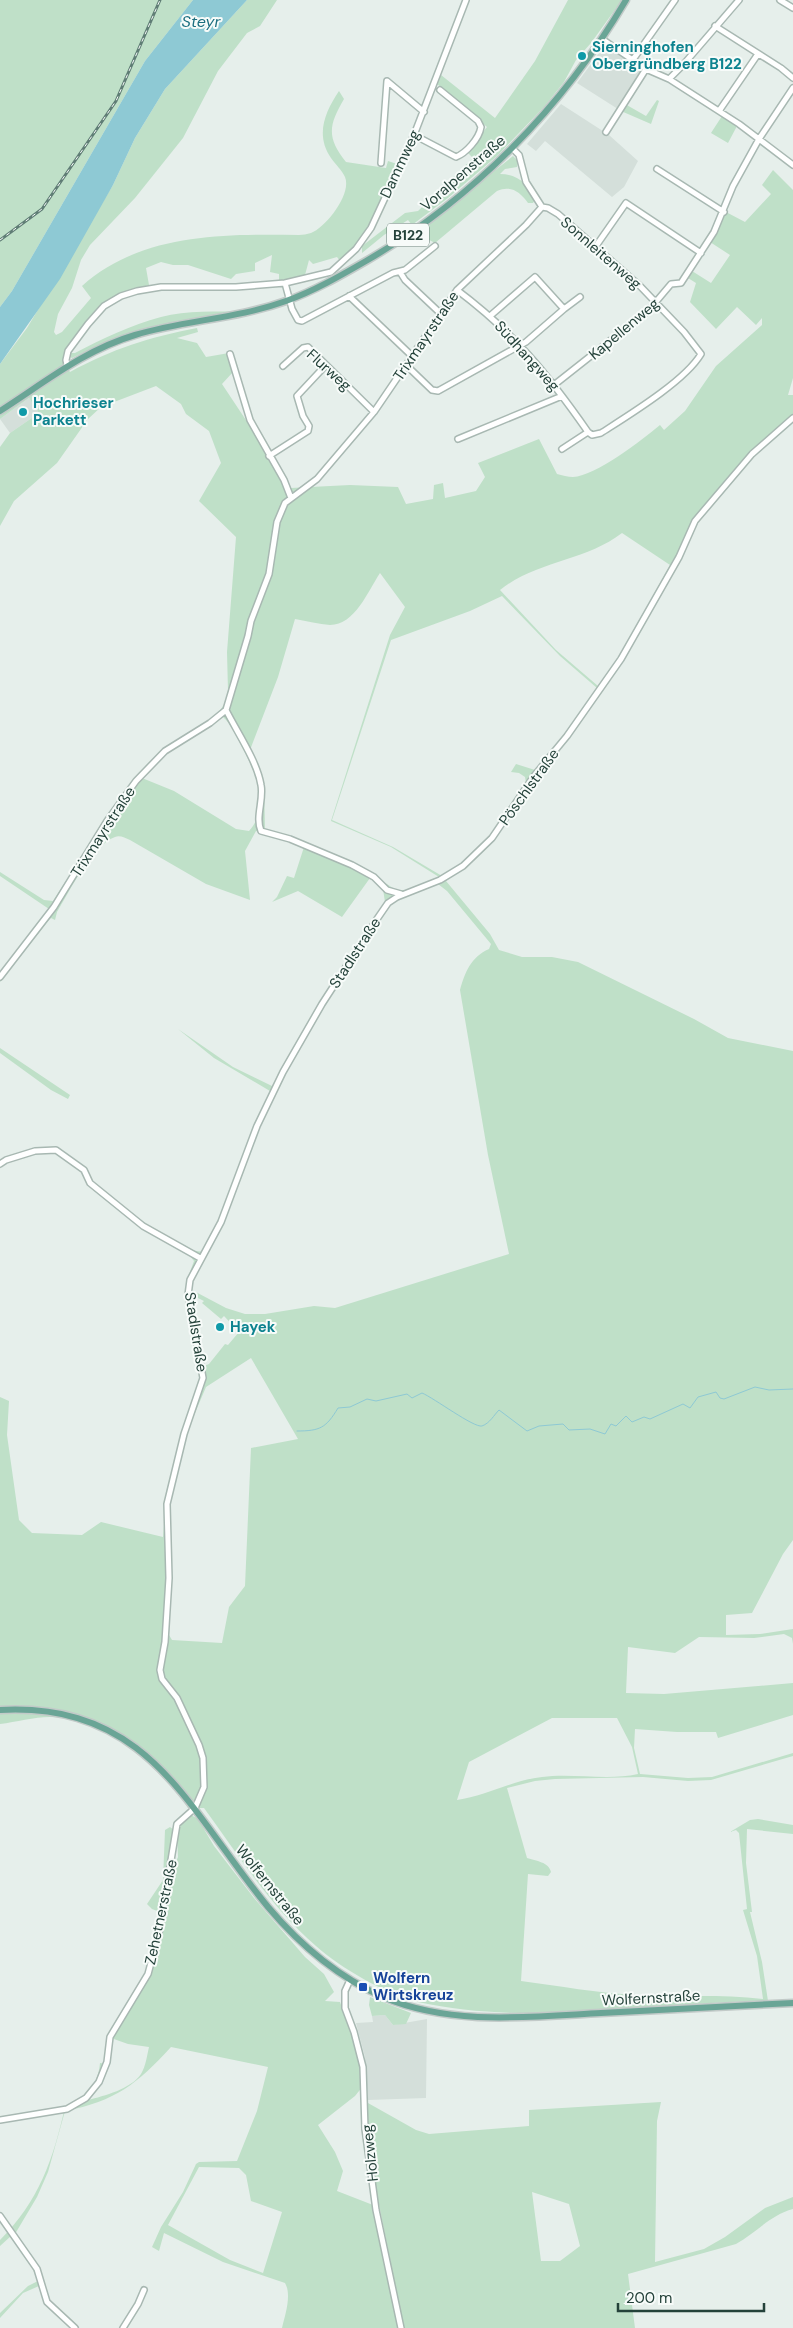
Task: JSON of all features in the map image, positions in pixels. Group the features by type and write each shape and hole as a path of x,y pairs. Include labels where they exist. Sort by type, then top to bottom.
{"main road":[{"name":"Voralpenstraße","path":"0,411 67,365 93,352 135,335 242,315 289,300 345,273 401,240 460,196 512,148 571,82 602,39 626,0"},
{"name":"Wolfernstraße","path":"0,1710 32,1709 62,1713 94,1723 113,1732 156,1763 195,1808 269,1909 312,1952 350,1980 384,1997 414,2007 474,2017 546,2016 793,2003"}],"street":[{"name":"Dammweg","path":"285,283 335,271 356,249 371,228 424,112 466,0"},
{"path":"632,61 675,0"},
{"path":"668,79 739,0"},
{"path":"780,0 793,8"},
{"path":"715,26 781,68 793,78"},
{"path":"602,39 632,61 658,76 668,79 719,111 793,165"},
{"path":"719,111 758,54"},
{"path":"606,132 646,69"},
{"path":"381,163 387,81 424,112"},
{"name":"Kapellenweg","path":"554,385 657,304 671,284 681,283 701,253 724,212 733,186 758,139 793,88"},
{"path":"414,135 456,157 478,137 480,127 478,121 440,90"},
{"name":"Sonnleitenweg","path":"512,148 519,155 526,182 542,207 552,210 596,246 657,304 692,340 702,354 677,379 632,412 597,434 588,432"},
{"path":"657,169 724,212"},
{"path":"596,246 626,203 701,253"},
{"name":"Trixmayrstraße","path":"0,977 54,907 107,821 136,781 165,751 226,710 251,620 272,565 277,522 283,506 290,498 313,484 374,412 457,290 526,225 542,207"},
{"path":"67,365 68,351 95,314 112,301 128,293 161,287 236,287 285,283 289,300 299,321 393,273 400,272 435,246"},
{"path":"400,272 405,280 440,313"},
{"path":"490,316 535,277 564,309"},
{"name":"Südhangweg","path":"457,290 490,316 520,345 554,385 588,432"},
{"path":"349,296 412,356"},
{"path":"406,365 432,390 438,391 520,345 580,297"},
{"name":"Flurweg","path":"283,366 303,348 308,346 374,412"},
{"path":"230,354 250,420 284,480 290,498"},
{"path":"269,456 308,431 309,426 303,416 297,396 326,365"},
{"path":"458,438 562,396"},
{"name":"Pöschlstraße","path":"402,894 452,873 472,859 492,838 534,776 567,736 621,659 671,570 695,521 752,454 793,418"},
{"path":"562,449 588,432"},
{"path":"226,710 259,777 262,794 258,822 261,831 290,839 352,865 374,877 387,890 402,894"},
{"path":"387,890 388,904"},
{"name":"Stadlstraße","path":"195,1808 204,1787 201,1752 177,1698 162,1680 160,1670 166,1642 168,1584 166,1528 169,1490 184,1434 203,1378 188,1290 192,1272 221,1222 257,1126 283,1072 322,1004 388,904 402,894"},
{"path":"0,1164 6,1160 35,1151 56,1150 84,1170 90,1183 143,1226 200,1258"},
{"name":"Zehetnerstraße","path":"0,2120 67,2109 86,2098 99,2082 107,2062 110,2037 148,1974 151,1956 159,1933 177,1824 195,1808"},
{"name":"Holzweg","path":"350,1980 345,1991 344,2008 354,2032 363,2067 365,2129 376,2210 401,2328"},
{"path":"0,2216 37,2269 47,2302 75,2328"},
{"path":"123,2328 138,2304 144,2290"}],"shaded area":[{"path":"602,49 611,49 647,73 621,111 577,83"},
{"path":"561,104 609,135 638,161 624,187 612,197 545,141 536,151 527,144"},
{"path":"29,398 39,413 10,433 0,419"},
{"path":"385,2015 393,2025 427,2019 426,2098 368,2100 365,2057 356,2023 373,2022 372,2016"}],"green space":[{"path":"0,0 193,0 145,61 12,291 0,307"},
{"path":"247,0 277,0 260,26 247,33 218,71 183,138 135,198 90,245 81,260 72,288 58,314 54,332 56,335 62,332 91,298 82,286 105,269 130,256 157,246 184,240 242,235 304,235 317,230 324,224 341,201 346,184 344,174 326,149 323,132 326,115 339,91 344,99 335,116 332,131 335,145 346,162 386,168 388,161 397,164 380,204 367,228 340,261 337,257 313,264 309,260 305,275 279,281 279,274 270,272 272,255 255,263 255,271 236,274 231,279 188,265 173,265 161,262 146,268 149,285 119,297 97,312 79,333 63,360 70,372 132,345 163,335 197,328 198,332 177,338 197,343 206,357 229,353 233,372 222,384 291,488 350,485 398,487 406,504 433,499 434,485 443,483 445,498 476,491 485,477 478,463 539,439 557,474 573,477 594,471 606,464 631,448 660,425 664,430 685,411 716,366 762,325 762,318 756,325 737,307 716,329 690,302 696,283 688,278 692,271 711,283 730,255 710,242 726,212 745,222 771,194 762,185 773,170 793,190 793,378 788,395 793,395 793,421 765,444 744,466 697,523 631,647 578,725 535,779 486,849 446,881 490,934 499,950 522,957 552,957 578,962 694,1019 728,1038 793,1051 793,1540 783,1554 752,1613 726,1615 726,1635 760,1634 793,1629 793,1644 792,1638 784,1634 754,1638 699,1637 675,1653 628,1647 626,1693 664,1694 793,1683 793,1715 718,1738 716,1732 635,1729 634,1748 640,1774 688,1778 712,1777 793,1753 793,1756 711,1780 688,1781 643,1777 555,1779 535,1781 507,1788 527,1858 545,1864 551,1872 548,1876 528,1874 521,1981 593,1991 636,1995 763,1999 757,1956 743,1910 747,1909 739,1833 736,1830 730,1832 750,1820 758,1819 793,1825 793,1834 747,1829 746,1863 752,1912 750,1912 762,1962 768,2001 548,2013 504,2013 461,2009 405,1998 364,1979 338,1963 316,1946 284,1915 270,1898 204,1808 188,1808 163,1776 128,1747 89,1725 70,1719 44,1717 0,1724 0,1397 9,1401 7,1435 19,1520 32,1533 82,1535 101,1522 163,1537 167,1489 185,1423 198,1390 200,1377 199,1363 204,1366 209,1364 225,1344 228,1345 239,1332 224,1316 221,1319 202,1303 204,1301 186,1292 187,1280 194,1261 186,1251 149,1232 85,1180 92,1181 146,1224 180,1245 203,1251 222,1215 270,1091 214,1058 178,1029 233,1067 272,1086 312,1017 385,902 383,889 370,878 342,917 298,891 272,902 277,897 287,876 294,878 304,847 256,831 245,851 250,900 206,884 130,840 117,836 106,842 90,859 57,912 55,920 51,918 49,920 0,982 0,973 49,909 0,876 0,872 44,900 53,901 117,801 144,768 169,745 216,716 226,702 228,691 227,652 236,537 199,501 221,463 209,431 186,414 181,404 156,386 101,407 88,419 57,463 14,501 0,526 0,447 10,433 39,413 29,398 0,419 0,364 27,328 113,185 135,138 165,89","holes":["622,533 670,565 617,661 598,686 556,650 500,590 514,580 529,573 593,550","380,573 405,607 390,635 331,821 391,847 439,877 408,890 396,890 356,864 265,830 264,782 250,750 278,677 295,619 330,625 339,624 360,606","502,596 560,656 597,688 570,730 535,770 516,764 511,772 519,773 525,777 526,783 523,788 497,826 478,849 442,876 393,847 332,820 391,640 470,611","223,717 235,733 255,775 260,798 260,810 256,821 249,831 236,829 174,791 142,778 154,764 176,746","438,884 447,891 491,944 489,949 473,961 464,977 460,990 488,1155 509,1254 335,1308 314,1306 265,1314 245,1314 226,1308 192,1290 195,1274 225,1218 272,1098 284,1074 325,1004 384,913 393,903","251,1358 298,1439 251,1448 245,1586 229,1607 222,1643 172,1640 169,1635 172,1568 169,1501 189,1427 206,1387","552,1718 617,1718 632,1747 638,1774 615,1777 542,1777 521,1781 457,1800 469,1762"]},
{"path":"568,0 622,0 591,43 576,60 564,82 544,107 497,156 448,198 412,225 408,220 384,235 362,253 362,246 405,213 418,211 473,158 467,152 487,127 437,84 441,75 495,118 535,61"},
{"path":"657,100 659,101 651,124 621,111 625,104 646,116"},
{"path":"722,116 737,126 728,143 711,133"},
{"path":"513,156 518,161 517,167 505,169 500,174 506,174 522,181 533,194 535,200 533,203 528,203 522,196 511,189 502,189 497,191 435,243 420,235 419,231"},
{"path":"243,311 156,327 115,340 72,358 70,357 71,353 75,353 139,324 161,317 192,312"},
{"path":"0,1048 70,1095 68,1099 51,1090 0,1053"},
{"path":"191,1815 198,1819 214,1846 254,1898 305,1957 324,1974 334,1992 325,2001 340,2002 357,2049 363,2086 355,2096 318,2125 335,2152 343,2171 337,2191 373,2205 399,2328 282,2328 288,2299 285,2283 223,2262 164,2233 159,2251 152,2247 161,2227 183,2192 196,2164 199,2162 237,2161 257,2111 268,2067 171,2047 136,2081 124,2089 98,2102 65,2111 48,2172 37,2197 15,2234 39,2268 48,2300 78,2328 71,2328 46,2306 39,2286 23,2293 0,2318 0,2313 28,2286 38,2281 31,2265 11,2236 0,2246 0,2240 25,2210 43,2179 55,2145 65,2107 79,2100 93,2085 100,2063 108,2064 102,2079 88,2100 109,2094 131,2084 137,2079 144,2068 149,2047 128,2044 111,2038 148,1976 162,1932 170,1876 178,1857 177,1834 180,1826","holes":["199,2167 239,2168 246,2175 251,2201 282,2212 263,2273 230,2260 168,2225"]},
{"path":"170,1827 174,1830 160,1912 152,1909 147,1904 163,1880 165,1830"},
{"path":"370,1997 411,2013 406,2024 393,2025 385,2015 372,2016 369,2005"},
{"path":"661,2102 657,2121 655,2262 704,2249 725,2237 765,2208 793,2197 793,2209 777,2215 736,2244 628,2274 635,2328 404,2328 373,2175 367,2119 368,2103 416,2130 429,2134 529,2126 529,2110","holes":["532,2192 569,2204 580,2246 560,2261 541,2261"]}],"water":[{"name":"Steyr","path":"193,0 247,0 165,89 135,138 113,185 60,279 0,364 0,307 12,291 145,61"}],"waterway":[{"path":"297,1431 322,1427 330,1420 338,1408 350,1407 367,1399 376,1401 407,1394 412,1398 422,1393 463,1418 482,1426 492,1419 499,1410 527,1431 539,1426 563,1424 569,1430 590,1429 605,1434 611,1424 616,1426 626,1416 632,1422 644,1417 650,1419 683,1404 690,1408 698,1397 716,1392 720,1398 724,1399 755,1387 769,1390 793,1389"}],"railway":[{"path":"0,240 42,209 116,101 160,0"}],"place":[{"name":"Sierninghofen Obergründberg B122","path":"582,56"},
{"name":"Hochrieser Parkett","path":"23,412"},
{"name":"Hayek","path":"220,1327"},
{"name":"Wolfern Wirtskreuz","path":"363,1987"}]}
